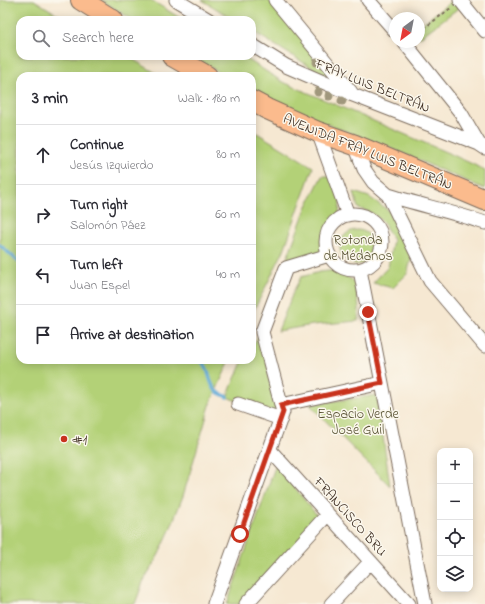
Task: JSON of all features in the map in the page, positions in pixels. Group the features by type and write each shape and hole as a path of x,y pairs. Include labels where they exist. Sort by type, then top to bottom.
{"main road":[{"path":"81,0 107,16"},
{"path":"179,60 200,72"},
{"name":"AVENIDA FRAY LUIS BELTRÁN","path":"256,103 267,110 318,132 355,145 485,200"}],"street":[{"path":"176,0 202,16"},
{"path":"275,0 353,95"},
{"path":"368,0 389,24"},
{"path":"460,0 485,31"},
{"name":"FRAY LUIS BELTRÁN","path":"256,48 286,66 353,95 482,146"},
{"path":"409,48 461,113 482,146"},
{"path":"318,132 348,215"},
{"path":"355,145 364,169 373,182 388,195 430,281 485,346"},
{"path":"388,195 485,223"},
{"path":"348,215 358,215 367,218 375,224 381,236 381,251 376,260 369,266 360,270 342,268 334,262 326,247 328,230 333,223 348,215"},
{"path":"214,604 283,412 262,332 286,268 329,255"},
{"path":"360,270 425,604"},
{"path":"281,405 382,383"},
{"path":"238,404 281,419"},
{"name":"FRANCISCO BRU","path":"270,450 409,604"},
{"path":"246,604 328,514"},
{"path":"331,604 370,562"}],"path":[{"path":"425,27 460,0"}],"green space":[{"path":"0,0 34,0 60,16 16,16 16,60 134,60 154,72 16,72 16,364 228,364 211,402 183,496 169,532 159,554 143,582 135,604 0,604"},
{"path":"101,0 151,0 177,16 127,16"},
{"path":"202,0 273,0 331,75 329,76 322,74 256,33 256,16 228,16"},
{"path":"453,0 469,0 425,33 425,21"},
{"path":"199,60 248,60 283,82 485,170 485,189 388,147 287,109 256,93 256,72 218,72"},
{"path":"256,132 313,167 284,250 256,306"},
{"path":"322,176 335,176 340,202 339,216 328,229 321,256 285,264 306,208"},
{"path":"354,192 369,197 398,217 415,245 407,274 393,288 373,283 388,267 393,240 383,222 372,213 358,208"},
{"name":"Rotonda de Médanos","path":"354,230 360,230 364,231 371,237 374,247 373,254 367,261 360,264 354,264 350,263 343,257 340,250 340,244 341,240 347,233"},
{"path":"337,270 355,282 359,308 358,321 313,325 278,331 294,290 301,277 320,272"},
{"path":"260,334 281,419 227,397 241,364 256,364 256,340"},
{"name":"Espacio Verde José Guil","path":"376,395 378,401 390,486 309,404"},
{"path":"276,464 319,518 245,604 227,604"}],"waterway":[{"path":"0,245 16,259"},
{"path":"204,364 213,387 216,391 227,397"}],"place":[{"name":"#1","path":"64,439"}],"route":[{"path":"240,534 283,412 281,405 382,383 368,312"}]}
